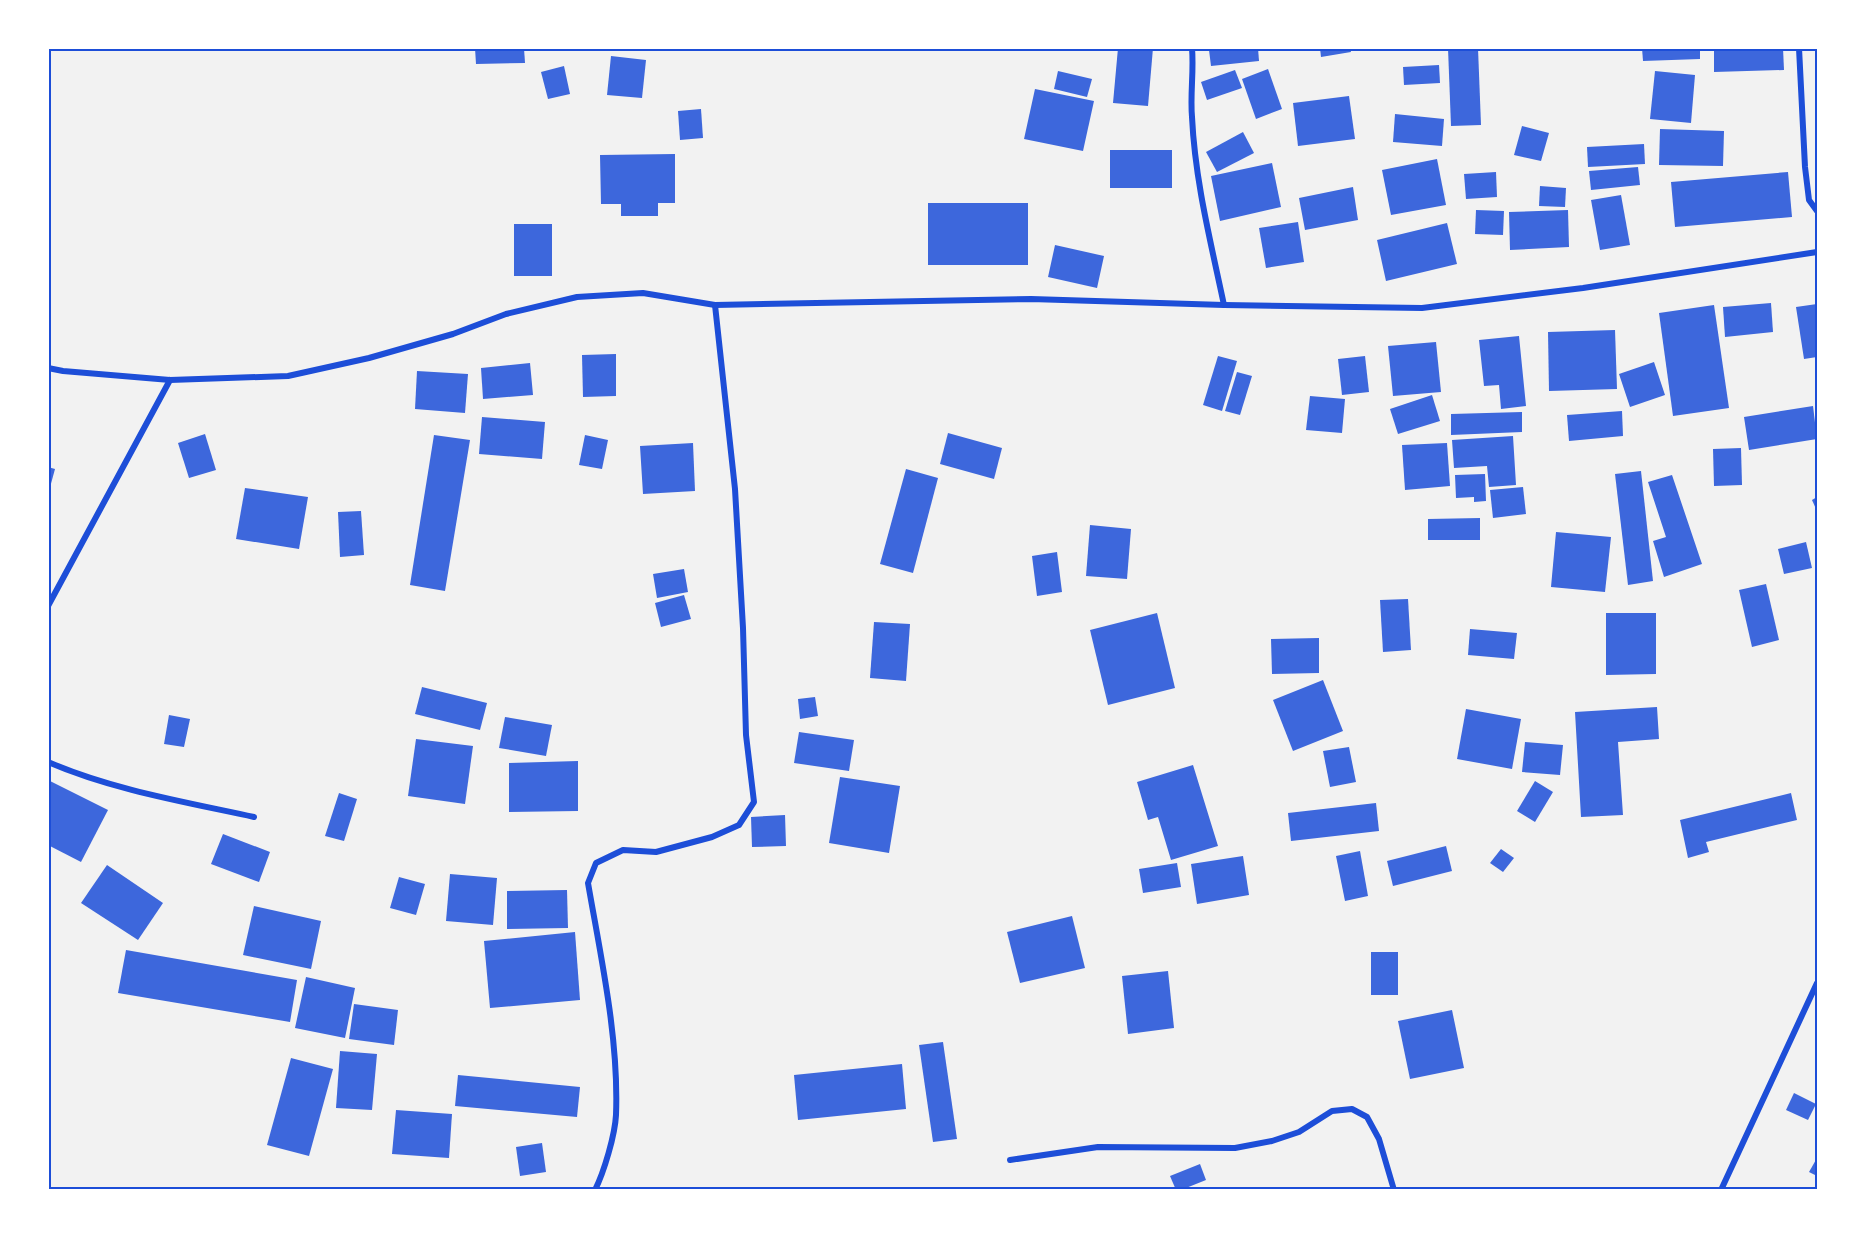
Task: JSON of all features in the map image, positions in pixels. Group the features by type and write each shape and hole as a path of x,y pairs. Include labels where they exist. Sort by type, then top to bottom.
{"street":[{"path":"1192,48 1194,70 1191,115 1198,185 1224,305"},
{"path":"1799,48 1805,167 1809,200 1817,211"},
{"path":"48,368 170,380 288,376 369,358 453,334 506,314 577,297 643,293 715,304 1031,299 1422,308 1583,288 1817,252"},
{"path":"594,1190 602,1175 616,1117 615,1058 588,882 596,862 623,850 657,852 712,837 740,825 754,802 746,735 735,489 715,304"},
{"path":"48,606 170,380"},
{"path":"48,762 76,774 149,794 254,817"},
{"path":"1721,1190 1817,983"},
{"path":"1010,1160 1098,1147 1235,1148 1272,1141 1299,1132 1332,1111 1352,1109 1367,1117 1379,1139 1394,1190"}],"building":[{"path":"475,48 524,48 525,63 476,64"},
{"path":"1118,48 1153,48 1148,106 1113,103"},
{"path":"1258,48 1259,61 1211,66 1209,50"},
{"path":"1320,48 1350,48 1351,52 1321,57"},
{"path":"1448,48 1478,48 1481,125 1451,126"},
{"path":"1642,48 1700,48 1700,59 1643,61"},
{"path":"1714,48 1783,48 1784,70 1714,72"},
{"path":"611,56 646,60 642,98 607,95"},
{"path":"1439,65 1440,83 1404,85 1403,67"},
{"path":"564,66 570,94 548,99 541,72"},
{"path":"1268,69 1282,109 1256,119 1242,79"},
{"path":"1235,70 1242,88 1207,100 1201,82"},
{"path":"1058,71 1092,79 1087,97 1054,89"},
{"path":"1655,71 1695,75 1691,123 1650,119"},
{"path":"1035,89 1094,101 1083,151 1024,139"},
{"path":"1349,96 1355,139 1298,146 1293,103"},
{"path":"701,109 703,138 680,140 678,111"},
{"path":"1395,114 1444,119 1442,146 1393,142"},
{"path":"1522,126 1549,133 1541,161 1514,155"},
{"path":"1660,129 1724,131 1723,166 1659,165"},
{"path":"1243,132 1254,153 1217,172 1206,152"},
{"path":"1644,144 1645,164 1588,167 1587,147"},
{"path":"1110,150 1172,150 1172,188 1110,188"},
{"path":"675,154 675,203 658,203 658,216 621,216 621,204 601,204 600,155"},
{"path":"1437,159 1446,205 1391,215 1382,170"},
{"path":"1272,163 1281,207 1220,221 1211,176"},
{"path":"1638,167 1640,185 1591,190 1589,171"},
{"path":"1496,172 1497,197 1466,199 1464,174"},
{"path":"1788,172 1792,217 1675,227 1671,182"},
{"path":"1540,186 1566,188 1565,207 1539,206"},
{"path":"1353,187 1358,220 1305,230 1299,198"},
{"path":"1621,195 1630,245 1600,250 1591,200"},
{"path":"928,203 1028,203 1028,265 928,265"},
{"path":"1476,210 1504,211 1503,235 1475,234"},
{"path":"1568,210 1569,247 1510,250 1509,212"},
{"path":"1298,222 1304,262 1266,268 1259,228"},
{"path":"1447,223 1457,264 1386,281 1377,240"},
{"path":"514,224 552,224 552,276 514,276"},
{"path":"1055,245 1104,256 1097,288 1048,277"},
{"path":"1771,303 1773,332 1725,337 1723,307"},
{"path":"1817,304 1817,357 1804,359 1796,307"},
{"path":"1714,305 1729,408 1673,416 1659,313"},
{"path":"1615,330 1617,389 1549,391 1548,332"},
{"path":"1519,336 1526,406 1501,409 1499,385 1484,386 1479,340"},
{"path":"1436,342 1441,392 1393,396 1388,346"},
{"path":"616,354 616,396 583,397 582,355"},
{"path":"1218,356 1237,361 1222,411 1203,405"},
{"path":"1365,356 1369,392 1342,395 1338,359"},
{"path":"1654,362 1665,395 1630,407 1619,374"},
{"path":"530,363 533,395 483,399 481,368"},
{"path":"417,371 468,374 465,413 415,409"},
{"path":"1237,372 1252,376 1240,415 1225,411"},
{"path":"1432,395 1440,421 1398,434 1390,409"},
{"path":"1310,396 1345,399 1342,433 1306,430"},
{"path":"1813,406 1817,439 1749,450 1744,417"},
{"path":"1622,411 1623,436 1569,441 1567,415"},
{"path":"1522,412 1522,432 1451,435 1451,414"},
{"path":"482,417 545,422 542,459 479,454"},
{"path":"948,433 1002,448 994,479 940,464"},
{"path":"205,434 216,470 189,478 178,443"},
{"path":"434,435 470,440 445,591 410,585"},
{"path":"585,435 608,440 602,469 579,465"},
{"path":"1513,436 1516,485 1489,487 1487,466 1454,468 1452,440"},
{"path":"693,443 695,491 643,494 640,446"},
{"path":"1447,443 1450,486 1405,490 1402,445"},
{"path":"1741,448 1742,485 1714,486 1713,449"},
{"path":"48,467 55,469 49,491 48,491"},
{"path":"906,469 938,478 913,573 880,564"},
{"path":"1641,471 1653,581 1628,585 1615,474"},
{"path":"1485,474 1486,501 1474,502 1474,497 1456,498 1455,475"},
{"path":"1672,475 1702,564 1664,577 1653,541 1666,537 1648,482"},
{"path":"1523,487 1526,514 1493,518 1490,490"},
{"path":"245,488 308,497 299,549 236,539"},
{"path":"1817,497 1817,511 1812,500"},
{"path":"361,511 364,555 340,557 338,512"},
{"path":"1480,518 1480,540 1428,540 1428,519"},
{"path":"1090,525 1131,529 1127,579 1086,576"},
{"path":"1556,532 1611,537 1605,592 1551,587"},
{"path":"1806,542 1812,568 1784,574 1778,549"},
{"path":"1057,552 1062,592 1037,596 1032,556"},
{"path":"684,569 688,592 657,598 653,574"},
{"path":"1766,584 1779,640 1752,647 1739,590"},
{"path":"684,595 691,619 661,627 655,603"},
{"path":"1408,599 1411,650 1383,652 1380,600"},
{"path":"1157,613 1175,688 1108,705 1090,630"},
{"path":"1606,613 1656,613 1656,674 1606,675"},
{"path":"874,622 910,624 906,681 870,678"},
{"path":"1470,629 1517,633 1514,659 1468,655"},
{"path":"1319,638 1319,673 1272,674 1271,639"},
{"path":"1323,680 1343,731 1293,751 1273,700"},
{"path":"422,687 487,703 480,730 415,714"},
{"path":"815,697 818,716 800,719 798,699"},
{"path":"1657,707 1659,739 1618,742 1623,815 1581,817 1575,712"},
{"path":"1466,709 1521,719 1512,769 1457,759"},
{"path":"169,715 190,719 184,747 164,744"},
{"path":"505,717 552,725 546,756 499,748"},
{"path":"799,732 854,740 849,771 794,763"},
{"path":"416,739 473,746 465,804 408,796"},
{"path":"1525,742 1563,745 1560,775 1522,772"},
{"path":"1349,747 1356,782 1330,787 1323,751"},
{"path":"578,761 578,811 509,812 509,763"},
{"path":"1193,765 1218,846 1171,860 1158,817 1148,820 1137,782"},
{"path":"840,777 900,786 889,853 829,843"},
{"path":"48,780 108,810 81,862 48,845"},
{"path":"1535,781 1553,792 1535,822 1517,811"},
{"path":"339,793 357,799 344,841 325,836"},
{"path":"1791,793 1797,820 1706,842 1709,852 1688,858 1680,820"},
{"path":"1376,803 1379,831 1291,841 1288,813"},
{"path":"785,815 786,846 752,847 751,817"},
{"path":"223,834 270,852 259,882 211,864"},
{"path":"1446,846 1452,871 1393,886 1387,861"},
{"path":"1501,849 1514,858 1503,872 1490,863"},
{"path":"1360,851 1368,896 1345,901 1336,856"},
{"path":"1243,856 1249,895 1197,904 1191,864"},
{"path":"1177,863 1181,887 1143,893 1139,869"},
{"path":"107,865 163,903 138,940 81,903"},
{"path":"450,874 497,878 493,925 446,921"},
{"path":"399,877 425,884 416,915 390,908"},
{"path":"567,890 568,928 507,929 507,891"},
{"path":"254,906 321,921 311,969 243,955"},
{"path":"1072,916 1085,968 1020,983 1007,932"},
{"path":"575,932 580,1000 490,1008 484,941"},
{"path":"126,950 297,980 290,1022 118,993"},
{"path":"1371,952 1398,952 1398,995 1371,995"},
{"path":"1168,971 1174,1028 1128,1034 1122,976"},
{"path":"306,977 355,988 345,1038 295,1028"},
{"path":"354,1004 398,1010 394,1045 349,1039"},
{"path":"1452,1010 1464,1068 1410,1079 1398,1021"},
{"path":"943,1042 957,1139 933,1142 919,1045"},
{"path":"340,1051 377,1054 372,1110 336,1108"},
{"path":"291,1058 333,1069 309,1156 267,1145"},
{"path":"902,1064 906,1109 798,1120 794,1075"},
{"path":"458,1075 580,1087 577,1117 455,1106"},
{"path":"1794,1093 1816,1104 1808,1120 1786,1110"},
{"path":"396,1110 452,1114 449,1158 392,1154"},
{"path":"542,1143 546,1172 520,1176 516,1147"},
{"path":"1817,1158 1817,1176 1809,1172"},
{"path":"1200,1164 1206,1180 1176,1190 1170,1176"}]}
